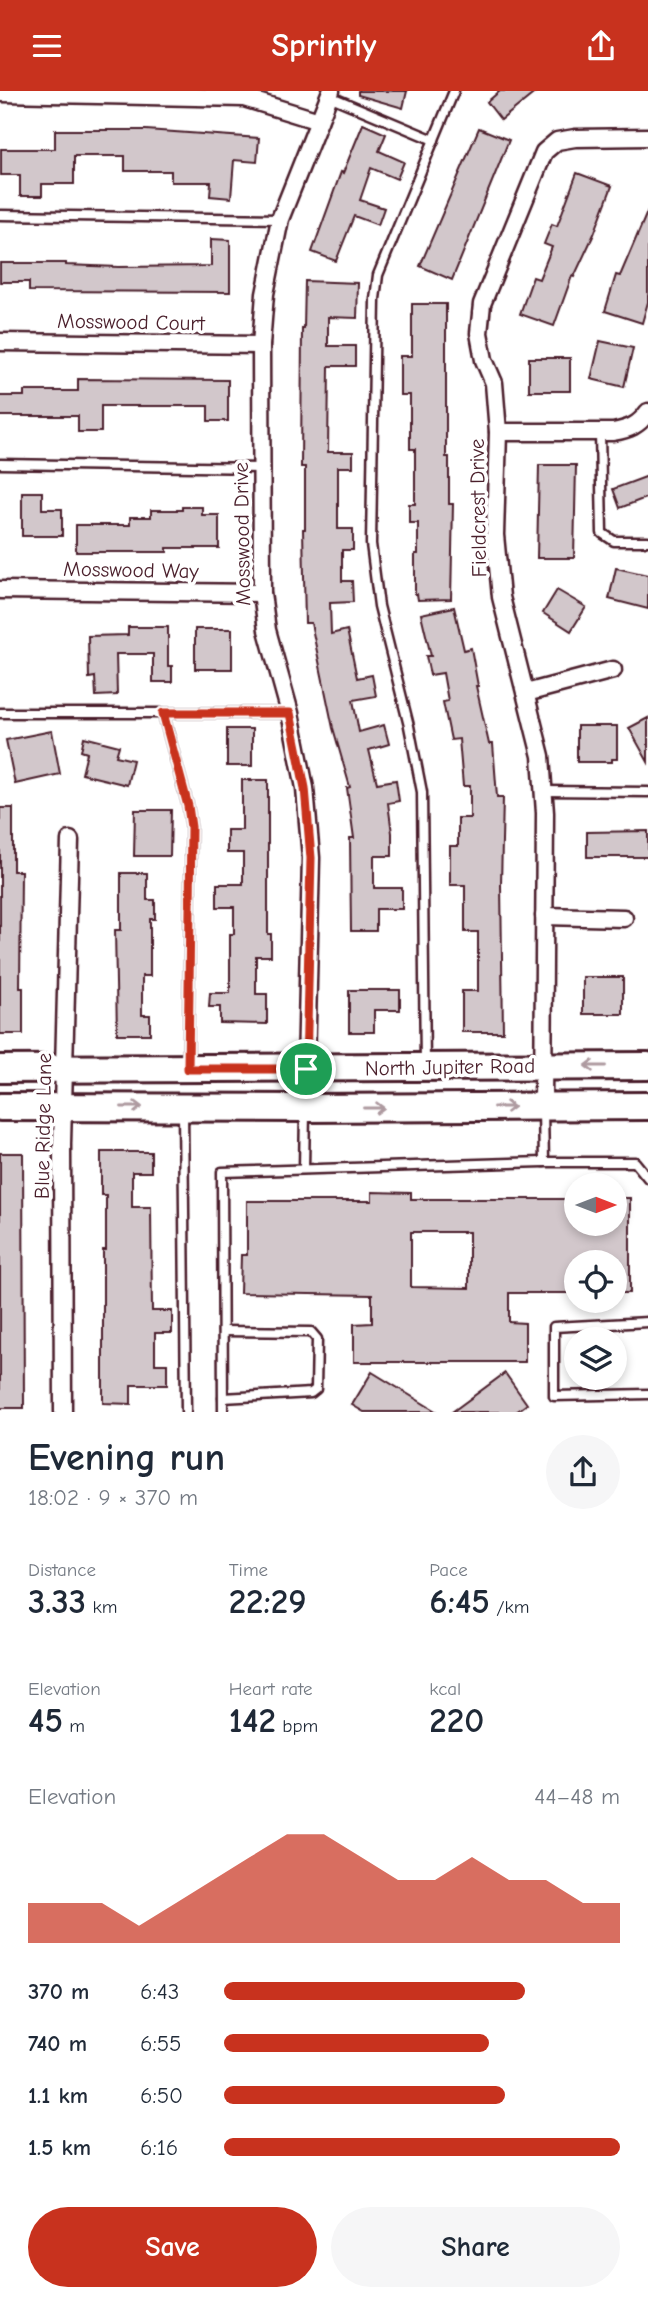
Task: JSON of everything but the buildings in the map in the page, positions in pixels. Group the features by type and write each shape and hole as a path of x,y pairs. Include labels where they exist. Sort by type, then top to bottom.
{"main road":[{"name":"North Jupiter Road","path":"0,1069 648,1066"},
{"name":"North Jupiter Road","path":"0,1107 648,1106"}],"street":[{"path":"2,93 244,97 319,121"},
{"name":"Mosswood Drive","path":"305,1108 311,858 305,788 290,713 267,631 262,593 261,345 272,248 280,219 330,93"},
{"name":"Fieldcrest Drive","path":"543,1107 544,791 541,756 501,597 495,535 498,432 494,383 484,360 479,333 482,304 544,152 557,141 575,138 648,137"},
{"name":"Mosswood Court","path":"0,342 261,345"},
{"path":"498,432 600,432 630,429 641,422 648,412"},
{"name":"Mosswood Way","path":"0,590 262,593"},
{"path":"526,694 613,670"},
{"name":"Blue Ridge Lane","path":"63,1412 62,1144 70,840"},
{"path":"544,916 624,918"}],"lane":[{"path":"425,1068 422,792 409,726 379,606 371,544 375,299 378,275 454,91"},
{"path":"330,93 434,140"},
{"path":"0,215 280,219"},
{"path":"600,432 602,533 614,541 648,541"},
{"path":"0,464 261,468"},
{"path":"0,713 290,713"},
{"path":"163,713 191,827 188,1069"},
{"path":"544,791 648,792"},
{"path":"543,1107 544,1162"},
{"path":"183,1108 186,1412"},
{"path":"304,1169 305,1108"},
{"path":"223,1412 222,1172 544,1162 635,1162 648,1178"},
{"path":"648,1322 554,1327 554,1396 648,1394"},
{"path":"223,1331 311,1332 317,1339 316,1389 311,1393 223,1398"}],"route":[{"path":"163,713 290,713 305,788 311,858 306,1069 188,1069 191,827 163,713"}]}
